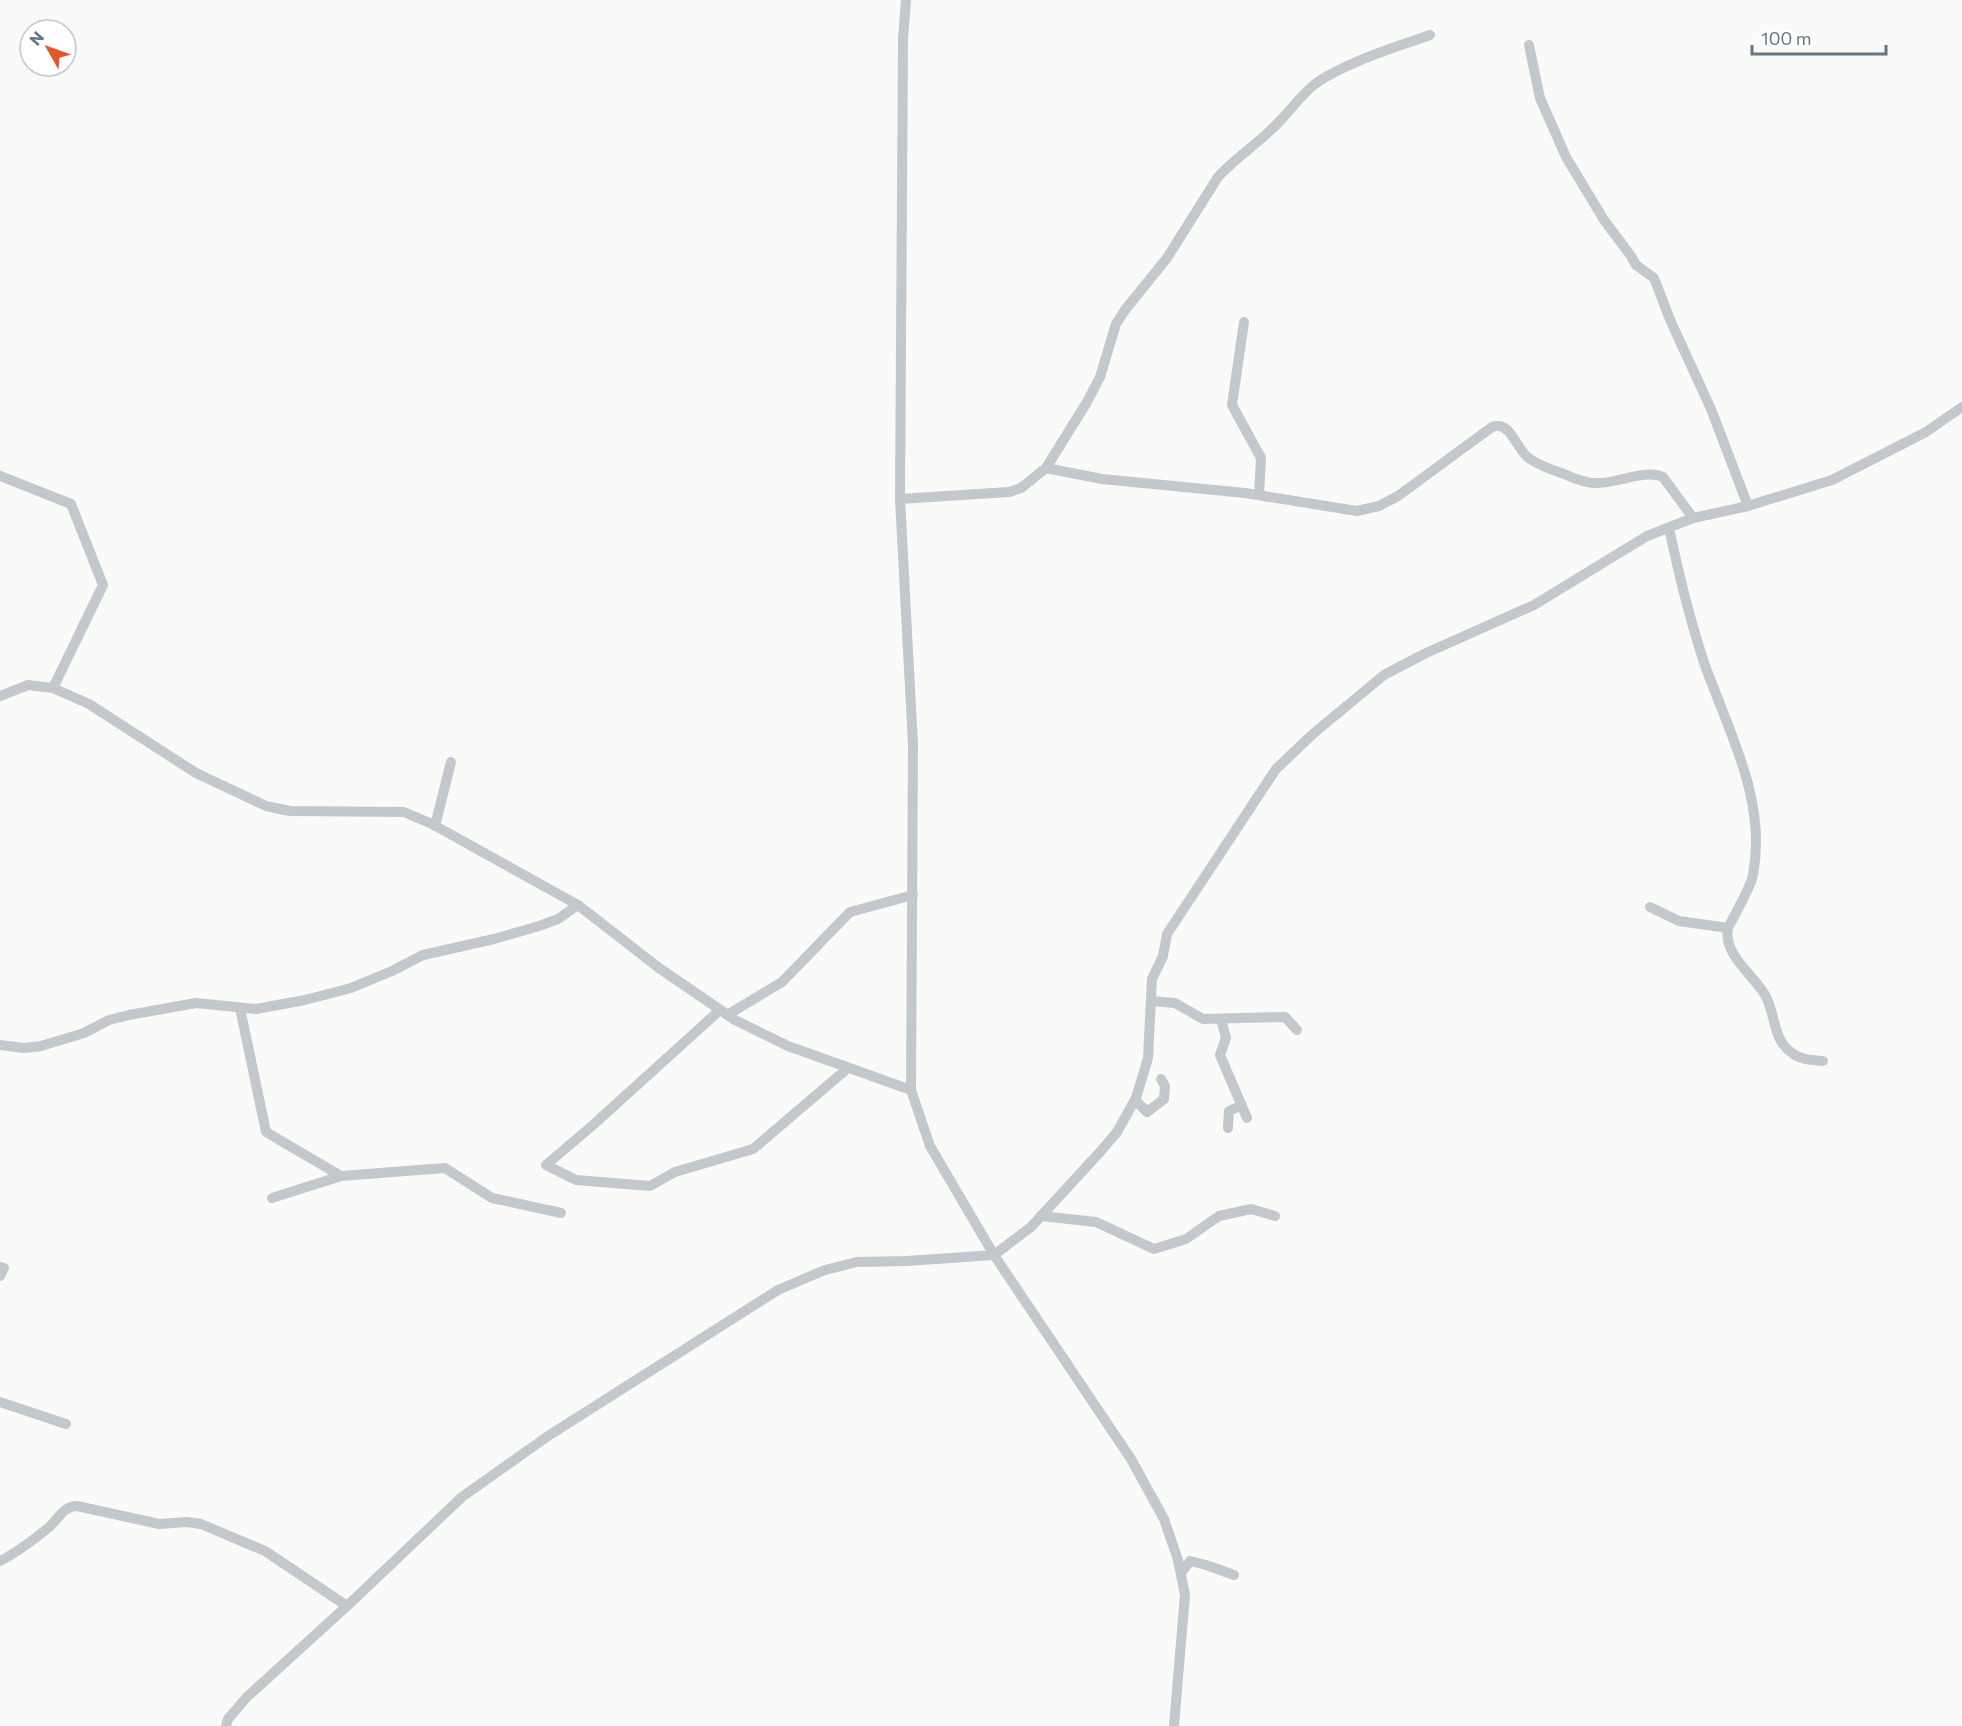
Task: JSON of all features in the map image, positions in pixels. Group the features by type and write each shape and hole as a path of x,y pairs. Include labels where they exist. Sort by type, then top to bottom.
{"street":[{"path":"906,0 903,39 900,499 913,745 912,1090 930,1146 994,1255 1131,1459 1164,1519 1178,1560 1185,1595 1174,1726"},
{"path":"900,499 1009,492 1021,488 1046,468 1088,402 1100,377 1116,324 1167,258 1218,177 1275,126 1318,82 1377,54 1430,35"},
{"path":"1529,45 1540,98 1566,157 1604,220 1636,265 1654,278 1671,322 1711,410 1748,506"},
{"path":"1244,322 1232,405 1261,458 1259,495"},
{"path":"226,1726 228,1719 247,1697 462,1497 548,1436 778,1290 825,1270 857,1263 994,1255 1031,1227 1117,1132 1135,1100 1148,1058 1152,979 1163,956 1167,934 1276,769 1314,733 1384,675 1424,654 1534,605 1647,536 1693,518 1748,506 1832,480 1926,432 1962,407"},
{"path":"1046,468 1102,479 1259,495 1357,511 1379,506 1398,496 1454,453 1498,425 1503,426 1514,437 1522,453 1531,460 1575,479 1597,483 1657,474 1662,477 1693,518"},
{"path":"0,476 71,504 103,585 53,688"},
{"path":"1668,528 1688,611 1706,668 1746,772 1754,811 1753,876 1728,928 1727,936 1733,954 1766,996 1774,1028 1781,1042 1791,1053 1803,1059 1823,1061"},
{"path":"0,696 28,685 53,688 89,704 196,773 266,806 290,811 404,812 435,826 578,905 659,968 735,1020 788,1046 912,1090"},
{"path":"435,826 451,762"},
{"path":"848,1068 753,1149 675,1172 650,1186 576,1180 546,1165 723,1012 782,982 849,912 913,895"},
{"path":"0,1045 24,1048 41,1046 84,1033 109,1020 129,1014 196,1003 256,1009 305,1000 351,988 423,955 539,926 558,919 578,905"},
{"path":"1650,907 1679,921 1728,928"},
{"path":"1151,1001 1176,1003 1203,1019 1286,1017 1297,1030"},
{"path":"240,1008 266,1132 341,1176"},
{"path":"1221,1019 1226,1038 1221,1055 1240,1106 1247,1118"},
{"path":"1135,1100 1147,1112 1164,1099 1165,1086 1161,1079"},
{"path":"1228,1128 1229,1111 1240,1106"},
{"path":"272,1198 341,1176 446,1168 492,1198 561,1213"},
{"path":"1041,1216 1096,1222 1154,1250 1186,1239 1219,1216 1251,1209 1275,1216"},
{"path":"0,1267 4,1268 0,1276"},
{"path":"0,1402 66,1424 48,1418"},
{"path":"0,1561 49,1528 63,1511 71,1506 77,1506 159,1524 187,1522 201,1524 265,1551 347,1606"},
{"path":"1181,1573 1190,1561 1234,1575"}]}
